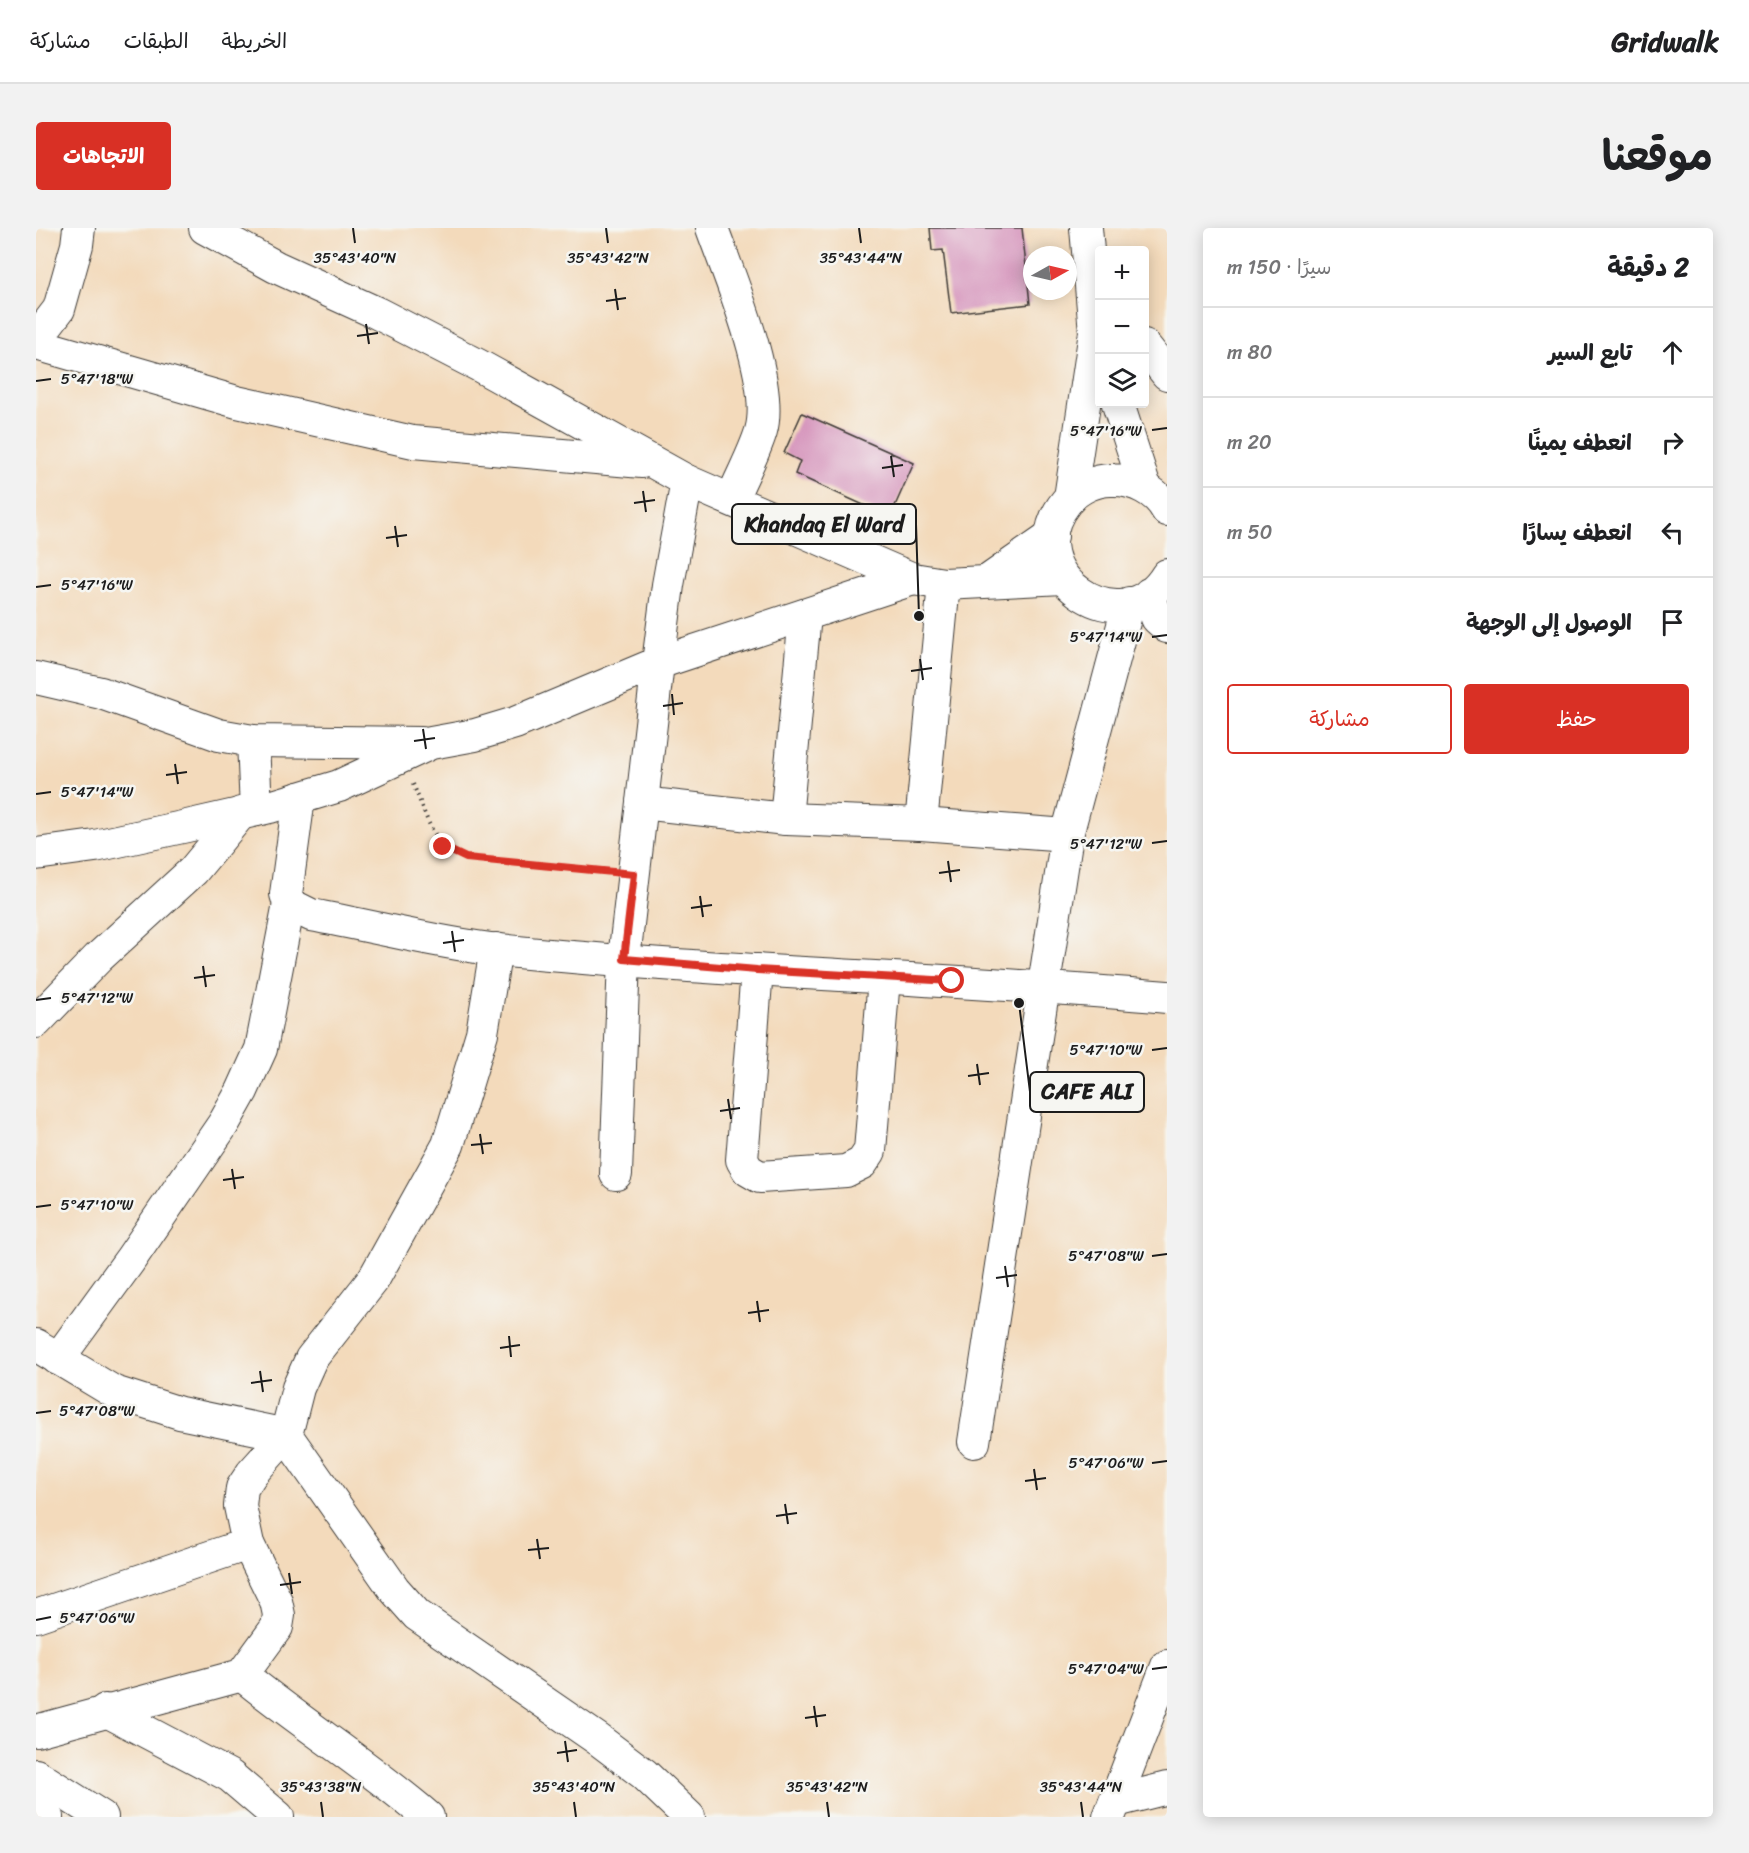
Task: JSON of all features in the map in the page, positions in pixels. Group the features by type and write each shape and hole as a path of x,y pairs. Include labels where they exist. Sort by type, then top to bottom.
{"street":[{"path":"36,339 59,309 77,245 79,228"},
{"path":"205,228 276,267 377,313 468,360 687,481 913,579 944,584 1063,578"},
{"path":"712,228 742,311 758,369 762,401 761,429 732,499"},
{"path":"1086,228 1094,271 1095,300"},
{"path":"36,344 237,402 413,442 652,462"},
{"path":"1070,498 1095,351"},
{"path":"1149,351 1167,374"},
{"path":"1120,408 1161,501"},
{"path":"1148,591 1110,605 1092,601 1075,592 1063,578 1053,558 1054,522 1070,498 1086,486 1105,480 1125,480 1161,501"},
{"path":"616,1173 624,959 657,663 687,481"},
{"path":"989,580 1052,536"},
{"path":"36,678 101,693 219,735 253,741 431,743 475,735 515,723 657,663 913,579"},
{"path":"921,824 944,584"},
{"path":"1148,591 1157,618 1167,627"},
{"path":"974,1442 1042,986 1067,835 1148,591"},
{"path":"786,819 805,615"},
{"path":"36,1022 98,958 193,871 249,811 253,741"},
{"path":"36,854 95,846 299,798 339,786 431,743"},
{"path":"299,798 286,894 289,904 261,1049 242,1091 224,1124 130,1260 47,1352 114,1392 180,1413 286,1435 394,1589 417,1615 608,1746 645,1774 689,1817"},
{"path":"642,803 786,819 921,824 1067,835"},
{"path":"289,904 311,915 496,950 757,970 1042,986 1167,997"},
{"path":"36,1731 105,1710 242,1675 277,1627 279,1616 276,1601 248,1544 240,1506 242,1488 252,1473 286,1435 298,1388 311,1359 373,1280 448,1145 482,1033 496,950"},
{"path":"757,970 742,1160 748,1170 760,1177 846,1170 862,1163 870,1151 884,978"},
{"path":"36,1616 248,1544"},
{"path":"1112,1809 1167,1666"},
{"path":"242,1675 332,1745 387,1781 428,1817"},
{"path":"105,1710 230,1776 278,1817"},
{"path":"36,1775 102,1817"},
{"path":"1112,1809 1167,1788"},
{"path":"36,1792 47,1817"}],"path":[{"path":"401,756 434,833 443,847 451,854 466,858 634,874"}],"building":[{"path":"930,228 1022,228 1023,300 1030,300 1030,304 951,313 943,250 932,251"},
{"path":"802,413 914,463 890,517 795,474 800,461 784,453"}],"place":[{"name":"Khandaq El Ward","path":"919,616"},
{"name":"CAFE ALI","path":"1019,1003"}],"route":[{"path":"443,847 451,854 466,858 634,874 624,959 757,970 952,981"}]}
